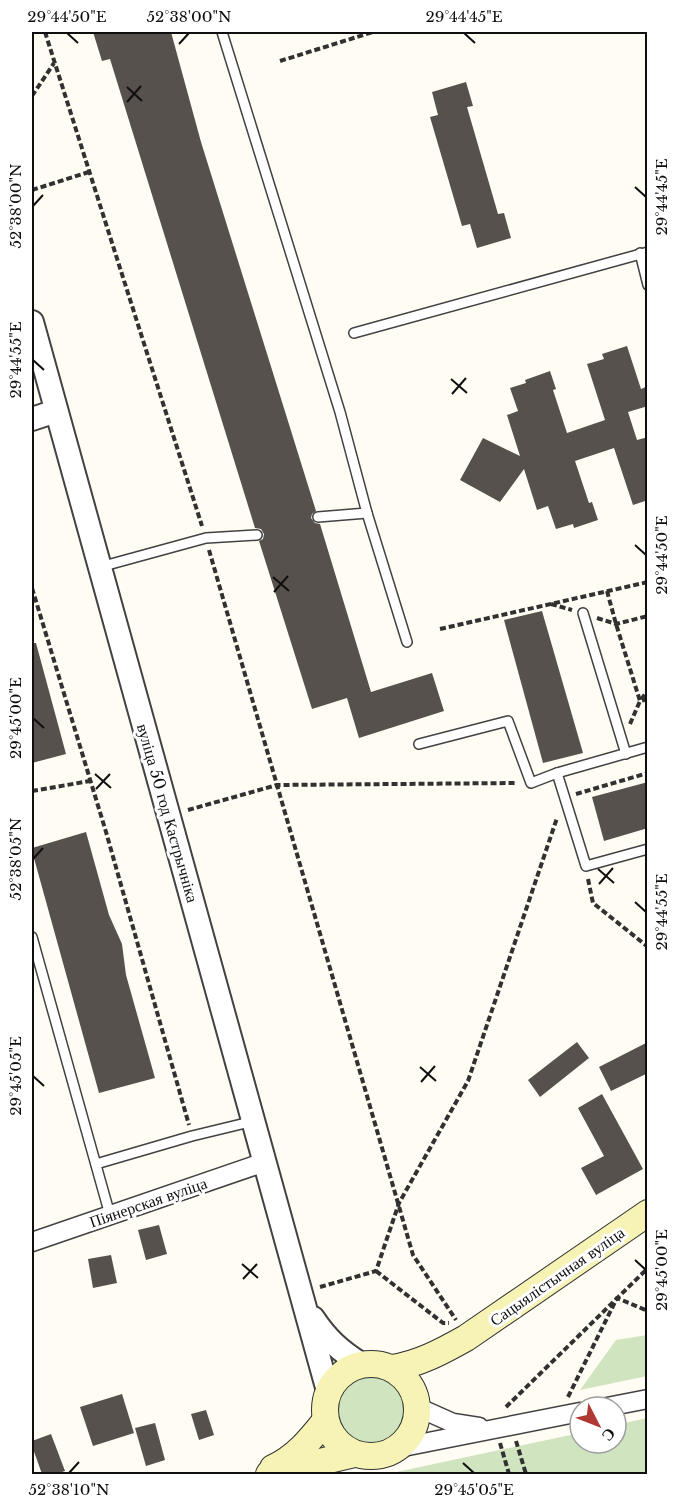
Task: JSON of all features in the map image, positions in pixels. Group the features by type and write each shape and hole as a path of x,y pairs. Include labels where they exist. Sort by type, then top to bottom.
{"main road":[{"name":"Сацыялістычная вуліца","path":"392,1368 418,1362 466,1338 648,1213"},
{"name":"Сацыялістычная вуліца","path":"415,1399 424,1379 466,1338"},
{"path":"376,1363 392,1368 405,1378 415,1399 415,1423 409,1437 398,1448 384,1455 370,1457 354,1454 341,1447 331,1435 325,1421 328,1391 336,1379 348,1369 361,1364 376,1363"},
{"path":"260,1474 294,1455 325,1421"},
{"path":"269,1474 354,1454"}],"street":[{"name":"вуліца 50 год Кастрычніка","path":"32,322 328,1391"},
{"path":"32,419 56,411"},
{"name":"Піянерская вуліца","path":"32,1242 265,1162"},
{"name":"вуліца 50 год Кастрычніка","path":"304,1304 331,1342 361,1364"},
{"path":"415,1399 453,1423 504,1421 568,1414"},
{"path":"628,1403 648,1399"},
{"path":"398,1448 504,1421"}],"lane":[{"path":"222,32 407,642"},
{"path":"354,333 644,253 648,285"},
{"path":"318,517 367,513"},
{"path":"100,567 206,538 257,535"},
{"path":"583,613 626,754"},
{"path":"419,744 508,721 531,783 557,773 648,747"},
{"path":"557,773 586,866 648,849"},
{"path":"32,938 110,1215"},
{"path":"96,1164 192,1136 254,1121"}],"path":[{"path":"45,32 206,538 414,1255 458,1323 442,1323 376,1271"},
{"path":"280,61 373,32"},
{"path":"32,96 54,63"},
{"path":"32,190 89,172"},
{"path":"440,629 648,582"},
{"path":"32,588 192,1136"},
{"path":"607,591 640,701"},
{"path":"623,742 640,701 648,690"},
{"path":"640,701 648,699"},
{"path":"376,1271 399,1203 468,1081 563,798 648,773"},
{"path":"32,791 90,781"},
{"path":"188,810 277,785 531,783"},
{"path":"586,866 593,903 648,947"},
{"path":"509,1474 504,1421 617,1298 648,1268"},
{"path":"320,1287 376,1271"},
{"path":"617,1298 648,1311"},
{"path":"559,1416 617,1298"},
{"path":"504,1421 526,1474"}],"green space":[{"path":"647,1335 647,1376 580,1390 616,1340"},
{"path":"371,1373 392,1379 402,1389 408,1410 402,1431 392,1441 371,1447 350,1441 340,1431 334,1410 340,1389 350,1379"},
{"path":"647,1418 647,1474 387,1474 568,1436 568,1455 628,1455 628,1422"}],"building":[{"path":"93,32 171,32 201,142 316,511 311,518 315,523 320,524 371,692 432,673 444,711 359,738 347,698 312,709 259,541 263,539 264,534 261,529 255,528 110,59 102,61"},
{"path":"466,82 473,106 467,107 498,214 504,213 511,238 477,248 470,224 462,226 430,117 438,115 432,92"},
{"path":"627,346 641,389 648,386 648,406 628,412 637,440 648,437 648,500 633,505 614,448 575,461 589,503 592,502 598,520 574,528 573,524 556,529 548,506 537,510 524,469 500,502 460,480 483,438 520,456 507,415 518,411 510,388 526,383 525,380 550,371 556,389 553,390 567,433 605,420 587,364 604,359 602,354"},
{"path":"542,611 583,753 543,763 504,620"},
{"path":"32,643 36,643 66,754 32,763"},
{"path":"648,782 648,828 604,841 592,797"},
{"path":"86,832 109,915 122,944 126,975 155,1078 99,1093 32,851 32,848"},
{"path":"577,1042 589,1058 540,1097 528,1080"},
{"path":"648,1042 648,1073 611,1091 599,1067"},
{"path":"602,1094 643,1169 596,1195 581,1168 604,1156 578,1108"},
{"path":"159,1225 167,1254 146,1260 138,1230"},
{"path":"111,1255 117,1283 93,1288 88,1259"},
{"path":"122,1394 134,1433 93,1446 80,1407"},
{"path":"206,1410 214,1435 199,1440 191,1414"},
{"path":"155,1423 165,1460 146,1466 135,1428"},
{"path":"51,1434 65,1471 56,1474 42,1474 32,1441"}]}
